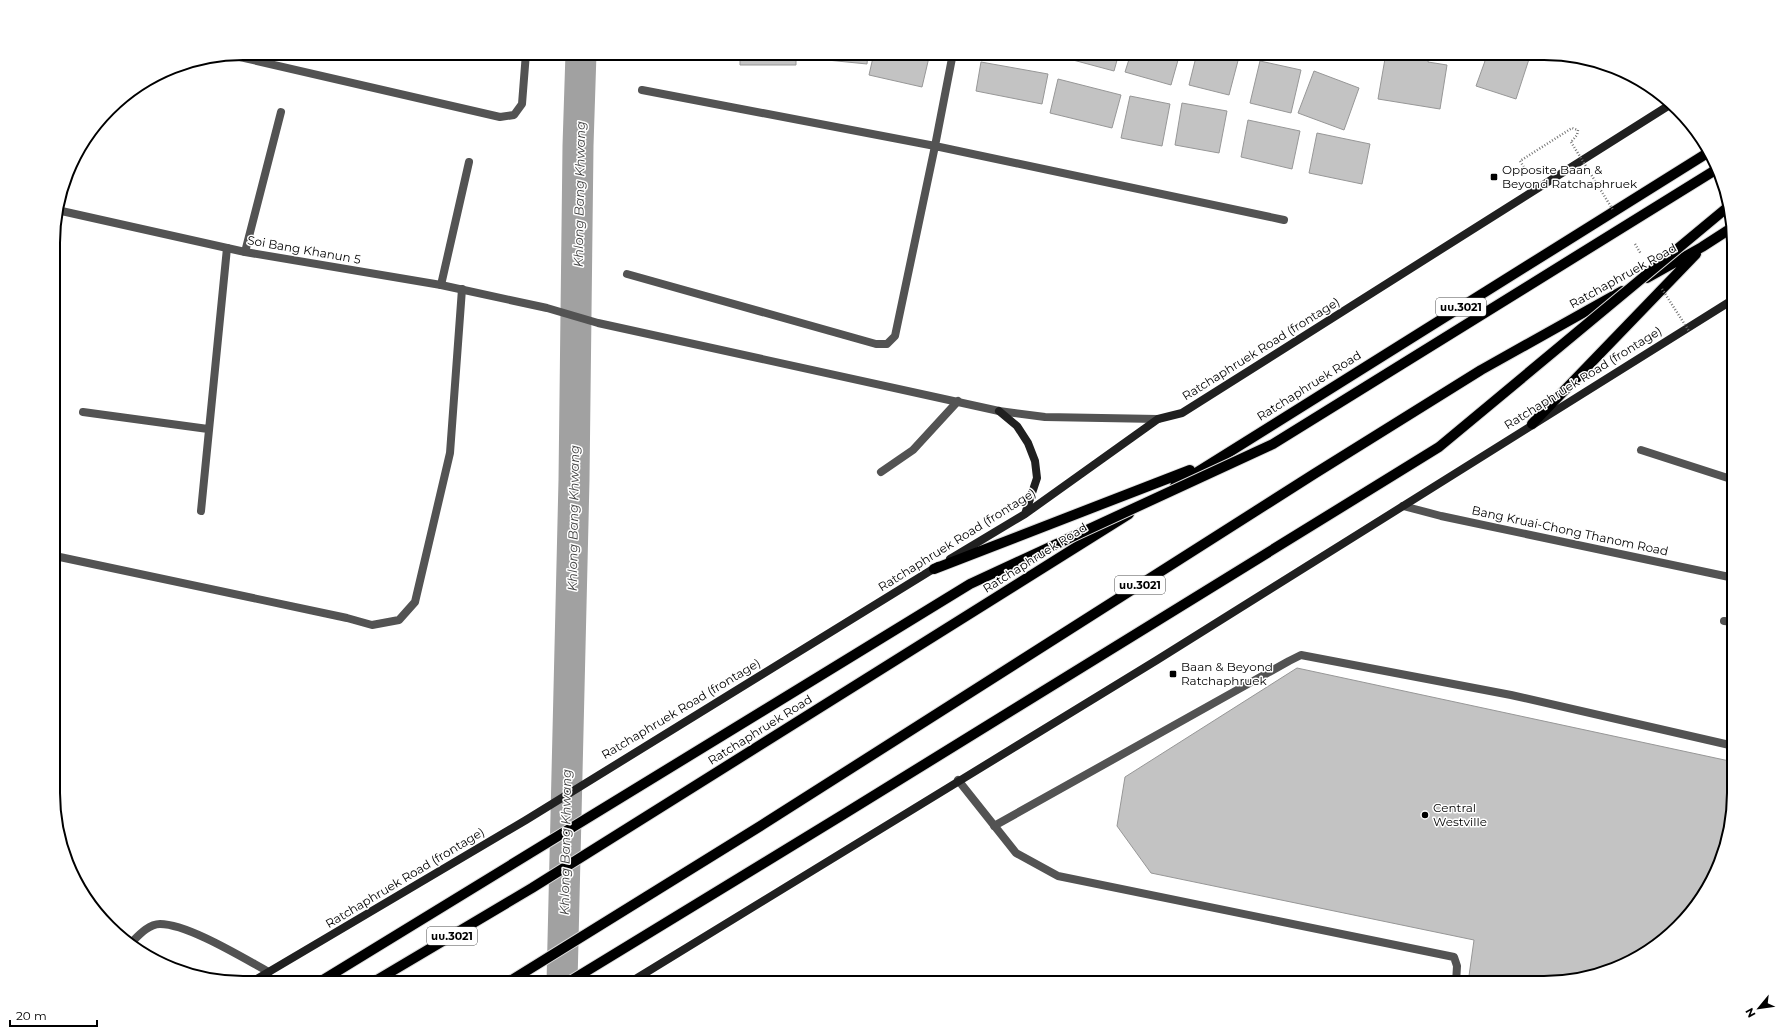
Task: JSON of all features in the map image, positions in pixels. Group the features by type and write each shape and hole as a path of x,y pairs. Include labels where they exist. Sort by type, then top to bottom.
{"main road":[{"name":"Ratchaphruek Road (frontage)","path":"261,976 526,820 580,785 1025,514 1158,419 1182,413 1667,107"},
{"name":"Ratchaphruek Road","path":"384,976 532,888 1704,155"},
{"path":"329,976 970,584 1273,444 1712,172"},
{"path":"578,976 1439,447 1724,211"},
{"name":"Ratchaphruek Road","path":"518,976 762,825 1481,370 1727,231"},
{"path":"1532,424 1702,246"},
{"name":"Ratchaphruek Road (frontage)","path":"640,976 958,780 1150,664 1727,303"},
{"path":"999,411 1017,426 1028,443 1035,461 1037,478 1025,514"},
{"path":"934,569 1213,462"}],"street":[{"path":"253,60 500,117 514,115 522,104 525,60"},
{"path":"627,274 876,344 887,344 895,336 952,60"},
{"path":"642,90 935,146 1284,220"},
{"path":"245,252 282,112"},
{"path":"441,285 469,162"},
{"name":"Soi Bang Khanun 5","path":"63,211 245,252 462,289 547,308 598,323 999,411 1045,417 1158,419"},
{"path":"201,511 227,248"},
{"path":"60,557 347,618 372,625 399,620 414,602 450,454 462,289"},
{"path":"881,472 913,450 958,401"},
{"path":"83,412 208,429"},
{"path":"1641,450 1727,478"},
{"name":"Bang Kruai-Chong Thanom Road","path":"1403,506 1441,516 1727,577"},
{"path":"994,826 1288,661 1302,655 1511,695 1727,744"},
{"path":"958,780 1016,853 1058,876 1454,957 1457,966 1456,976"},
{"path":"134,940 141,933 158,924 171,926 203,937 268,972"}],"path":[{"path":"1520,161 1572,128 1578,130 1577,136 1572,142"}],"building":[{"path":"740,60 796,60 796,65 740,65"},
{"path":"827,60 867,60 867,64"},
{"path":"872,60 928,60 922,87 869,75"},
{"path":"1073,60 1117,60 1114,71"},
{"path":"1129,60 1178,60 1171,85 1125,72"},
{"path":"1195,60 1238,60 1229,95 1189,85"},
{"path":"1385,60 1428,60 1428,62 1447,65 1440,109 1378,99"},
{"path":"1482,60 1529,60 1516,99 1476,86 1485,61"},
{"path":"1260,61 1301,70 1291,113 1250,103"},
{"path":"981,62 1048,74 1042,104 976,91"},
{"path":"1314,71 1359,88 1344,130 1298,113"},
{"path":"1058,79 1121,95 1112,128 1050,113"},
{"path":"1130,96 1170,104 1162,146 1121,138"},
{"path":"1182,103 1227,111 1219,153 1175,145"},
{"path":"1248,120 1300,131 1292,169 1241,157"},
{"path":"1317,133 1370,144 1362,184 1309,173"},
{"name":"Central Westville","path":"1297,668 1727,760 1727,805 1721,840 1717,852 1708,874 1696,895 1682,914 1665,931 1646,945 1614,962 1580,972 1556,976 1469,976 1474,940 1151,873 1117,826 1125,777"}],"waterway":[{"name":"Khlong Bang Khwang","path":"562,976 574,480 578,146 581,60"}],"place":[{"name":"Opposite Baan & Beyond Ratchaphruek","path":"1494,177"},
{"name":"Baan & Beyond Ratchaphruek","path":"1173,674"},
{"name":"Central Westville","path":"1425,815"}]}
